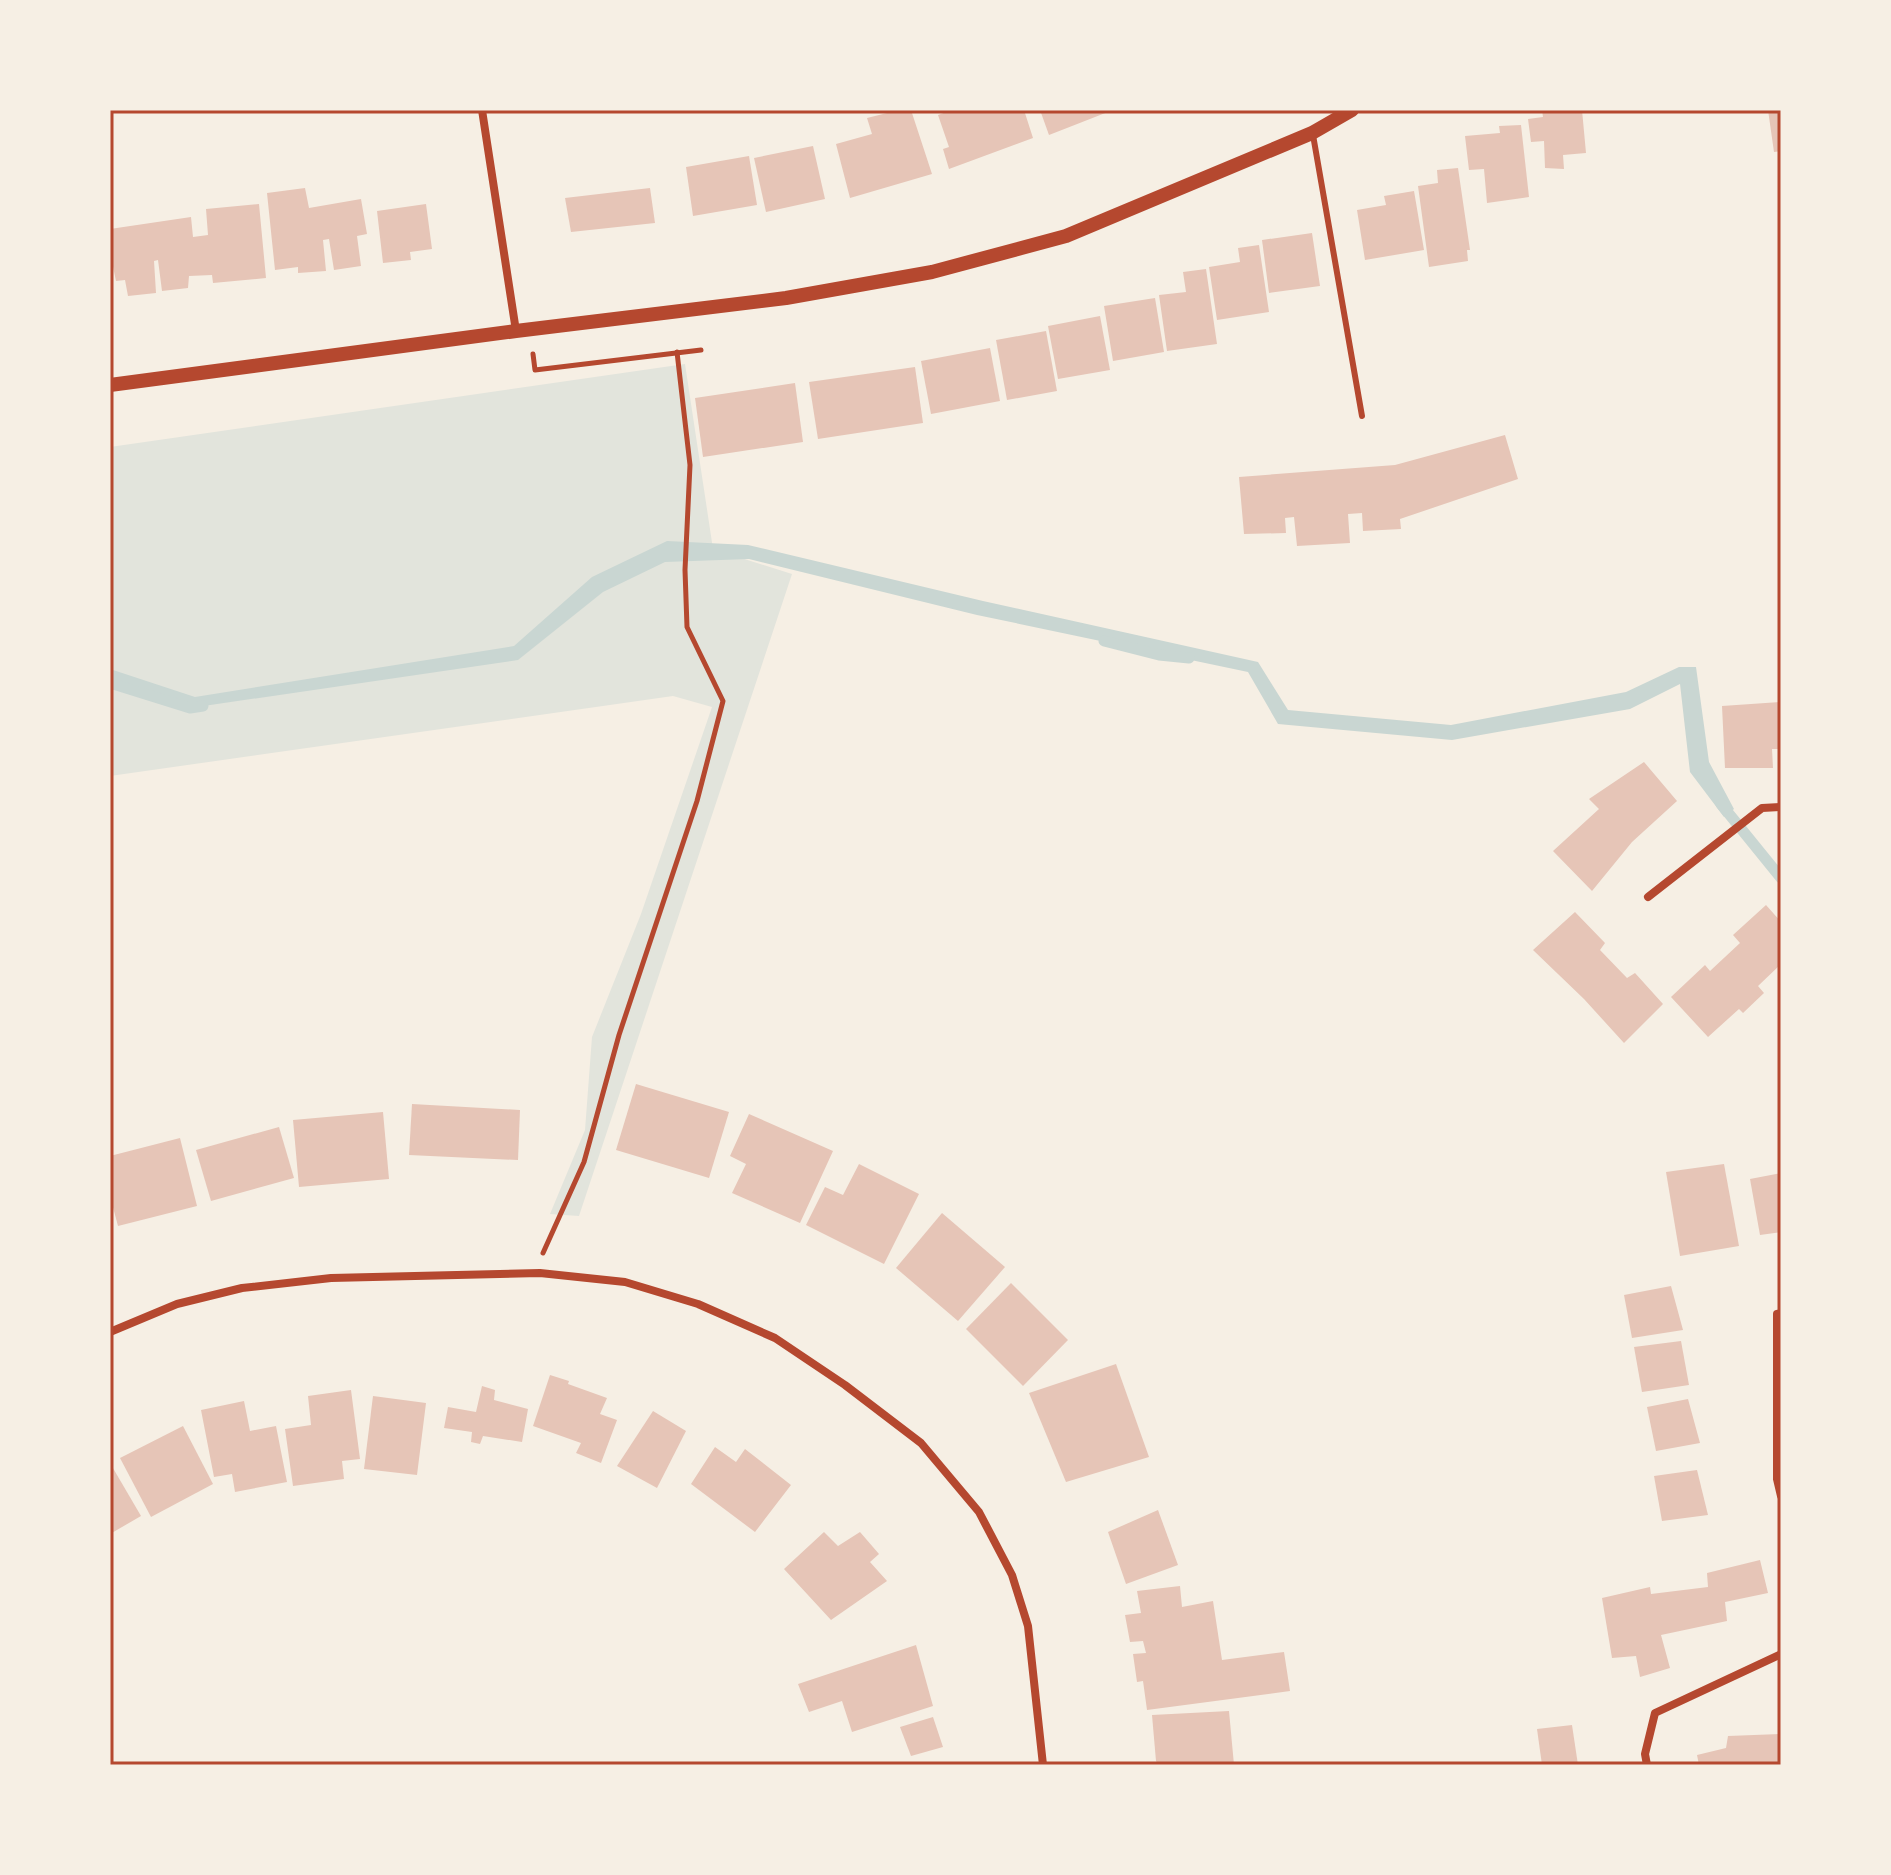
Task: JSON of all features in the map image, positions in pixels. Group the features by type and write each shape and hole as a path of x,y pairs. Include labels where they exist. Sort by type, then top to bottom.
{"street":[{"path":"482,110 516,331"},
{"path":"110,385 786,298 932,272 1066,236 1312,133 1352,110"},
{"path":"1648,897 1762,808 1781,807"},
{"path":"110,1332 177,1304 242,1288 331,1278 540,1273 625,1282 698,1304 775,1338 845,1385 921,1443 979,1512 1012,1575 1028,1626 1043,1765"},
{"path":"1781,1313 1777,1314 1777,1479 1781,1496"},
{"path":"1647,1765 1645,1754 1655,1713 1781,1654"}],"lane":[{"path":"1312,133 1362,416"}],"path":[{"path":"531,348 535,370 701,350"},
{"path":"540,1273 543,1253 584,1162 619,1035 697,801 723,701 687,627 685,570 690,465 677,352"}],"shaded area":[{"path":"685,364 713,549 792,574 579,1216 550,1214 585,1130 592,1037 641,914 712,707 673,696 110,776 110,447"},
{"path":"667,541 748,545 1258,662 1288,710 1451,725 1626,692 1679,667 1696,667 1709,762 1734,809 1724,817 1690,772 1680,684 1630,709 1452,740 1278,724 1248,672 977,615 749,559 665,562 603,592 518,660 190,708 110,680 110,669 195,697 514,646 592,577"}],"building":[{"path":"911,110 932,174 850,198 836,144 872,134 867,118"},
{"path":"952,110 1024,110 1033,138 949,169 943,149 949,147 938,115"},
{"path":"1040,110 1113,110 1049,135"},
{"path":"1542,110 1582,110 1586,153 1563,155 1564,169 1545,168 1544,141 1531,142 1528,119 1543,117"},
{"path":"1768,110 1781,110 1781,151 1774,152"},
{"path":"1521,125 1529,197 1487,203 1484,169 1469,170 1465,136 1500,133 1499,126"},
{"path":"813,146 825,199 766,212 754,158"},
{"path":"749,156 757,205 693,216 686,167"},
{"path":"1458,168 1470,250 1467,250 1468,261 1429,267 1418,186 1438,183 1437,170"},
{"path":"305,188 309,208 361,199 367,234 357,236 361,266 334,270 329,239 323,240 326,271 298,273 298,267 275,270 267,193"},
{"path":"650,188 655,223 571,232 565,198"},
{"path":"1414,191 1424,250 1365,260 1357,210 1386,205 1384,196"},
{"path":"259,204 266,278 213,283 212,275 189,276 188,288 162,291 158,260 154,261 156,293 128,296 125,280 116,281 110,252 110,229 191,217 193,237 208,235 206,209"},
{"path":"426,204 432,249 410,252 411,260 383,263 377,211"},
{"path":"1312,233 1320,286 1269,293 1262,240"},
{"path":"1259,245 1269,312 1217,320 1209,267 1240,262 1238,248"},
{"path":"1206,269 1217,344 1167,351 1159,295 1186,292 1183,272"},
{"path":"1155,298 1164,352 1113,361 1104,306"},
{"path":"1100,316 1110,370 1058,379 1048,326"},
{"path":"1046,331 1057,391 1007,400 996,340"},
{"path":"990,348 1000,401 931,414 921,361"},
{"path":"915,367 923,423 818,439 809,382"},
{"path":"795,383 803,442 703,457 695,398"},
{"path":"1505,435 1518,479 1400,519 1401,529 1363,531 1362,513 1348,514 1350,543 1297,546 1294,517 1285,518 1286,533 1244,534 1239,477 1395,465"},
{"path":"1781,702 1781,749 1772,749 1773,768 1725,768 1722,706"},
{"path":"1644,762 1677,801 1632,842 1592,891 1553,851 1599,809 1589,799"},
{"path":"1766,905 1781,922 1781,964 1758,986 1764,993 1743,1013 1739,1009 1708,1037 1671,997 1705,965 1710,971 1740,943 1733,935"},
{"path":"1575,912 1605,943 1600,950 1627,978 1635,973 1663,1004 1624,1043 1533,950"},
{"path":"636,1084 729,1112 709,1178 616,1150"},
{"path":"412,1104 520,1110 518,1160 409,1155"},
{"path":"383,1112 389,1179 299,1187 293,1120"},
{"path":"749,1114 833,1151 800,1223 732,1193 746,1164 730,1156"},
{"path":"279,1127 294,1178 211,1201 196,1150"},
{"path":"180,1138 197,1206 118,1226 110,1196 110,1156"},
{"path":"859,1164 919,1194 884,1264 806,1225 825,1187 843,1195"},
{"path":"1724,1164 1739,1246 1680,1256 1666,1172"},
{"path":"1781,1173 1781,1232 1760,1235 1750,1179"},
{"path":"942,1213 1005,1267 958,1321 896,1268"},
{"path":"1011,1283 1068,1340 1023,1386 966,1329"},
{"path":"1671,1286 1683,1330 1632,1338 1624,1295"},
{"path":"1681,1341 1689,1385 1642,1392 1634,1347"},
{"path":"1116,1364 1149,1457 1066,1482 1029,1393"},
{"path":"550,1375 607,1398 600,1414 617,1420 601,1463 576,1453 581,1443 533,1426"},
{"path":"482,1386 495,1390 494,1400 528,1409 522,1442 483,1436 480,1444 471,1442 472,1432 444,1428 448,1407 476,1412"},
{"path":"351,1390 360,1459 342,1461 344,1479 293,1486 285,1429 311,1425 308,1396"},
{"path":"373,1396 426,1403 417,1475 364,1469"},
{"path":"1688,1399 1700,1443 1656,1451 1647,1407"},
{"path":"244,1401 250,1431 276,1426 287,1482 235,1492 232,1474 214,1477 201,1410"},
{"path":"653,1411 686,1431 657,1488 617,1466"},
{"path":"183,1426 213,1484 151,1517 120,1458"},
{"path":"715,1447 736,1462 745,1449 791,1485 755,1532 691,1484"},
{"path":"110,1463 141,1516 110,1534"},
{"path":"1697,1470 1708,1515 1662,1521 1654,1476"},
{"path":"1158,1510 1178,1565 1126,1584 1108,1532"},
{"path":"824,1532 838,1546 860,1532 879,1554 870,1562 887,1581 831,1620 784,1569"},
{"path":"1760,1560 1768,1593 1725,1602 1727,1621 1661,1635 1670,1668 1640,1677 1636,1656 1612,1658 1602,1598 1650,1587 1651,1594 1708,1587 1707,1573"},
{"path":"1180,1586 1182,1607 1213,1601 1222,1660 1284,1652 1290,1691 1147,1710 1143,1681 1137,1682 1133,1654 1146,1653 1143,1641 1130,1642 1125,1615 1141,1613 1137,1591"},
{"path":"916,1645 933,1706 852,1732 842,1701 809,1712 798,1684"},
{"path":"1229,1711 1234,1765 1159,1765 1156,1761 1152,1715"},
{"path":"933,1717 943,1747 911,1756 900,1727"},
{"path":"1572,1725 1578,1765 1542,1765 1537,1729"},
{"path":"1781,1734 1781,1765 1699,1765 1697,1755 1726,1748 1728,1736"}],"waterway":[{"path":"1104,641 1159,655 1189,658"},
{"path":"110,683 190,708 203,706"},
{"path":"1721,804 1781,878"}]}
